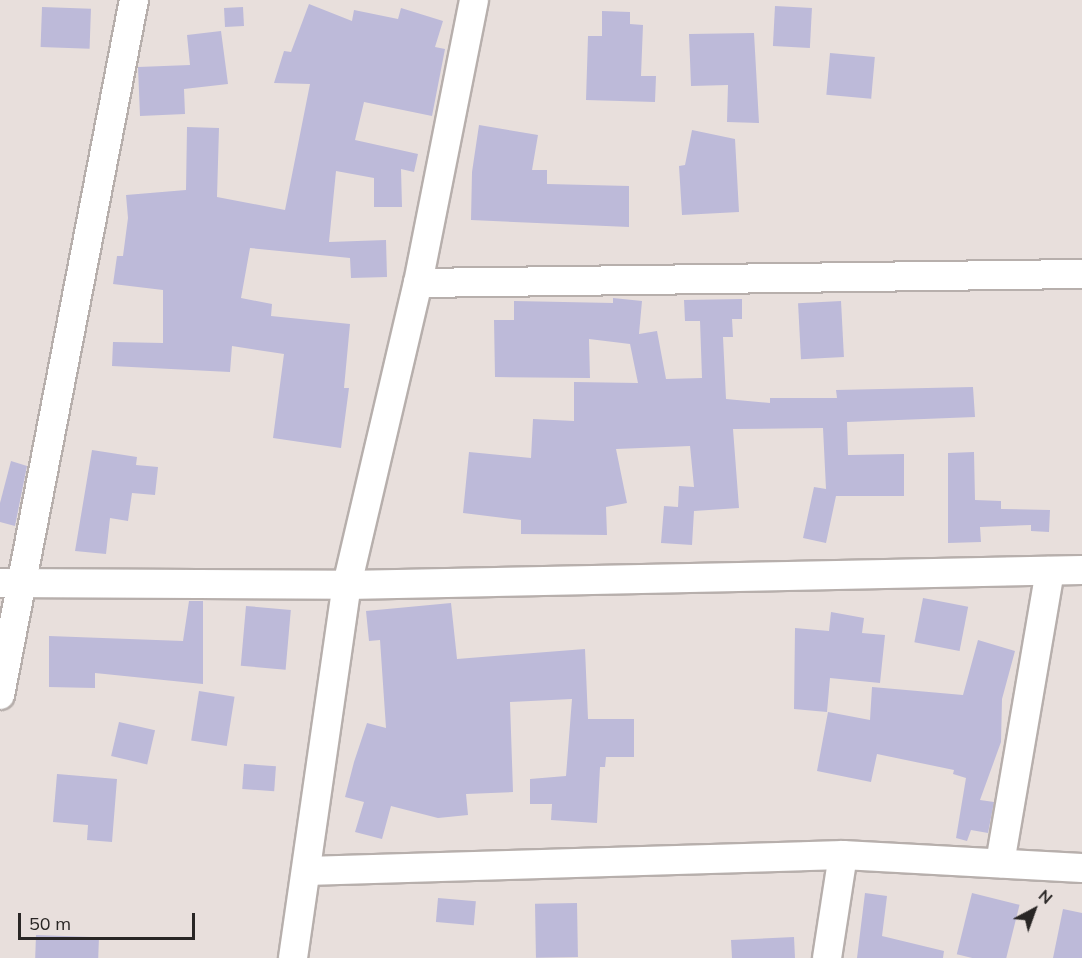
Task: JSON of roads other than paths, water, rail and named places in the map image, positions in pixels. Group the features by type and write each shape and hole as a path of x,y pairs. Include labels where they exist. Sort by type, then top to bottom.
{"street":[{"path":"0,694 10,584 134,0"},
{"path":"293,958 347,585 418,283 474,0"},
{"path":"418,283 1082,274"},
{"path":"10,584 347,585 1082,570"},
{"path":"1000,863 1050,571"},
{"path":"306,871 843,855 1082,867"},
{"path":"827,958 843,855"}]}
